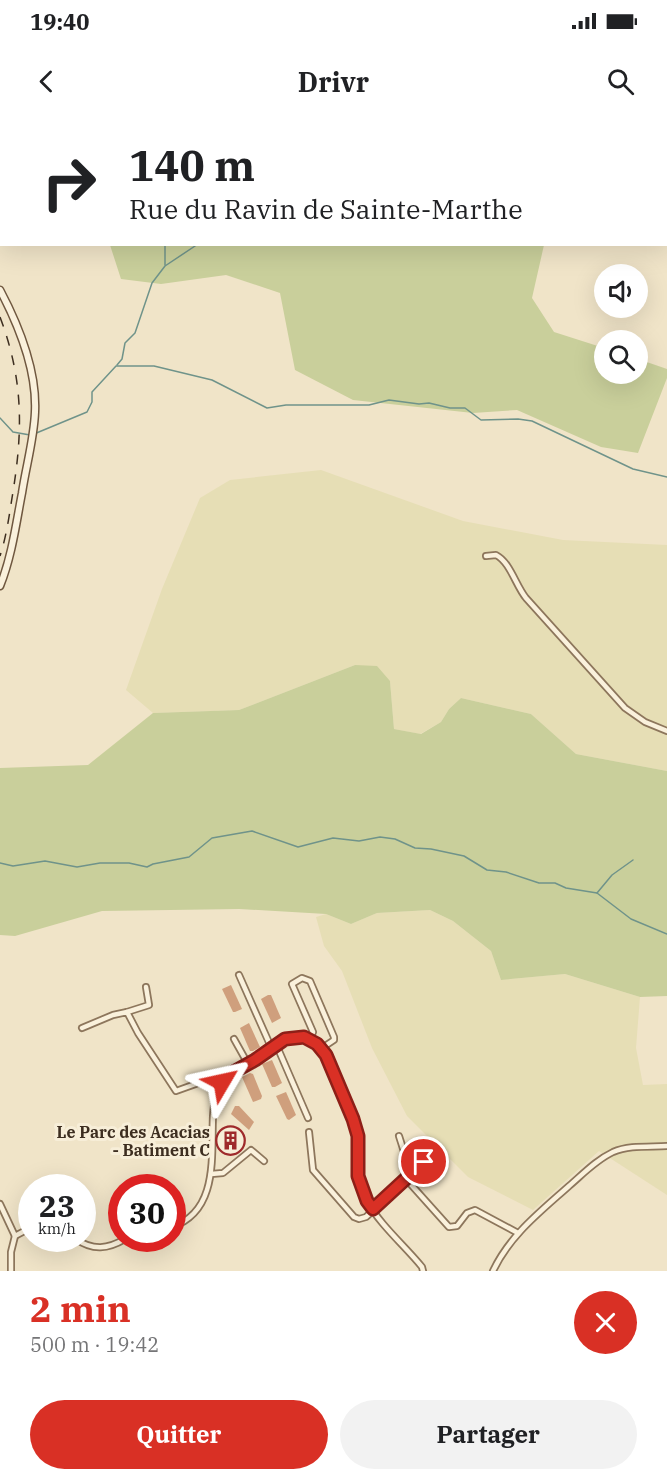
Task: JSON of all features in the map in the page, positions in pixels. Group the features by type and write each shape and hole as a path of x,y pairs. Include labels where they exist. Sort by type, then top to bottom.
{"main road":[{"path":"0,290 15,322 30,367 35,401 31,442 14,538 0,586"}],"street":[{"path":"486,556 496,555 504,560 516,585 526,598 625,708 645,722 667,731"},
{"path":"239,975 308,1118"},
{"path":"310,1039 313,1032 292,984 302,978 309,981 334,1037 334,1040 322,1048"},
{"path":"82,1028 113,1015 149,1005 146,987"},
{"path":"128,1012 138,1033 176,1091 204,1081 219,1086"},
{"path":"186,1219 193,1215 204,1202 211,1174 214,1107 219,1086 230,1074 274,1046 294,1037 310,1039 322,1048 353,1119 358,1136 358,1176 367,1201 423,1271"},
{"path":"234,1039 248,1064"},
{"path":"309,1132 313,1170 354,1217 362,1218 435,1153"},
{"path":"399,1136 406,1158 414,1172"},
{"path":"493,1271 518,1233 605,1156 626,1148 667,1146"},
{"path":"211,1174 224,1173 251,1150 264,1161"},
{"path":"406,1179 449,1227 457,1226 467,1213 476,1210 518,1233"},
{"path":"0,1204 15,1236 11,1252 11,1271"}],"shaded area":[{"path":"321,470 463,521 563,540 667,545 667,771 576,754 531,714 461,698 449,709 441,722 420,734 394,729 390,681 355,665 239,710 153,713 126,690 162,589 200,498 230,480"},
{"path":"430,910 453,921 491,951 501,980 565,974 640,997 636,1048 643,1085 667,1084 667,1195 599,1151 533,1210 468,1177 407,1116 372,1048 342,971 324,946 316,917 326,914 351,924 377,913"}],"green space":[{"path":"110,246 544,246 532,298 554,332 594,345 594,384 648,384 648,362 667,369 667,378 638,453 601,447 517,410 473,413 353,400 295,370 280,293 226,275 161,284 121,279"},
{"path":"355,665 377,666 390,681 394,729 421,734 441,722 449,709 461,698 531,714 576,754 667,771 667,996 640,997 565,974 501,980 491,951 453,921 430,910 377,913 351,924 326,914 239,909 102,911 15,936 0,935 0,768 88,765 153,713 239,710"}],"building":[{"path":"231,985 242,1009 235,1012 222,989"},
{"path":"271,995 281,1018 272,1023 261,999"},
{"path":"249,1023 260,1047 253,1051 250,1051 240,1028"},
{"path":"272,1060 282,1083 275,1087 272,1087 262,1064"},
{"path":"253,1074 262,1096 261,1099 253,1102 242,1077"},
{"path":"286,1092 296,1115 289,1120 276,1096"},
{"path":"235,1106 239,1106 254,1122 249,1130 231,1114"},
{"name":"Le Parc des Acacias - Batiment C","path":"226,1130 242,1143 236,1152 221,1137"}],"waterway":[{"path":"165,246 165,265"},
{"path":"117,365 122,359 125,343 135,333 152,283 165,266 195,246"},
{"path":"34,434 87,412 92,402 92,392 116,366 154,366 212,380 267,408 286,405 369,405 389,400 465,408 481,420 532,421 633,469 667,477"},
{"path":"0,418 13,432 30,435"},
{"path":"0,863 13,866 45,861 77,867 100,863 129,863 147,867 189,857 212,838 252,831 298,847 333,838 359,841 380,837 395,839 415,848 464,856 487,870 506,872 539,883 555,883 566,888 597,893 631,919 667,934"},
{"path":"597,893 612,875 633,860"}],"railway":[{"path":"0,317 14,363 19,407 16,474 6,535 0,556"}],"place":[{"name":"Le Parc des Acacias - Batiment C","path":"231,1141"}],"route":[{"path":"222,1082 230,1074 285,1039 294,1037 310,1039 322,1048 326,1055 353,1119 358,1136 358,1176 367,1201 373,1209 424,1162"}]}
